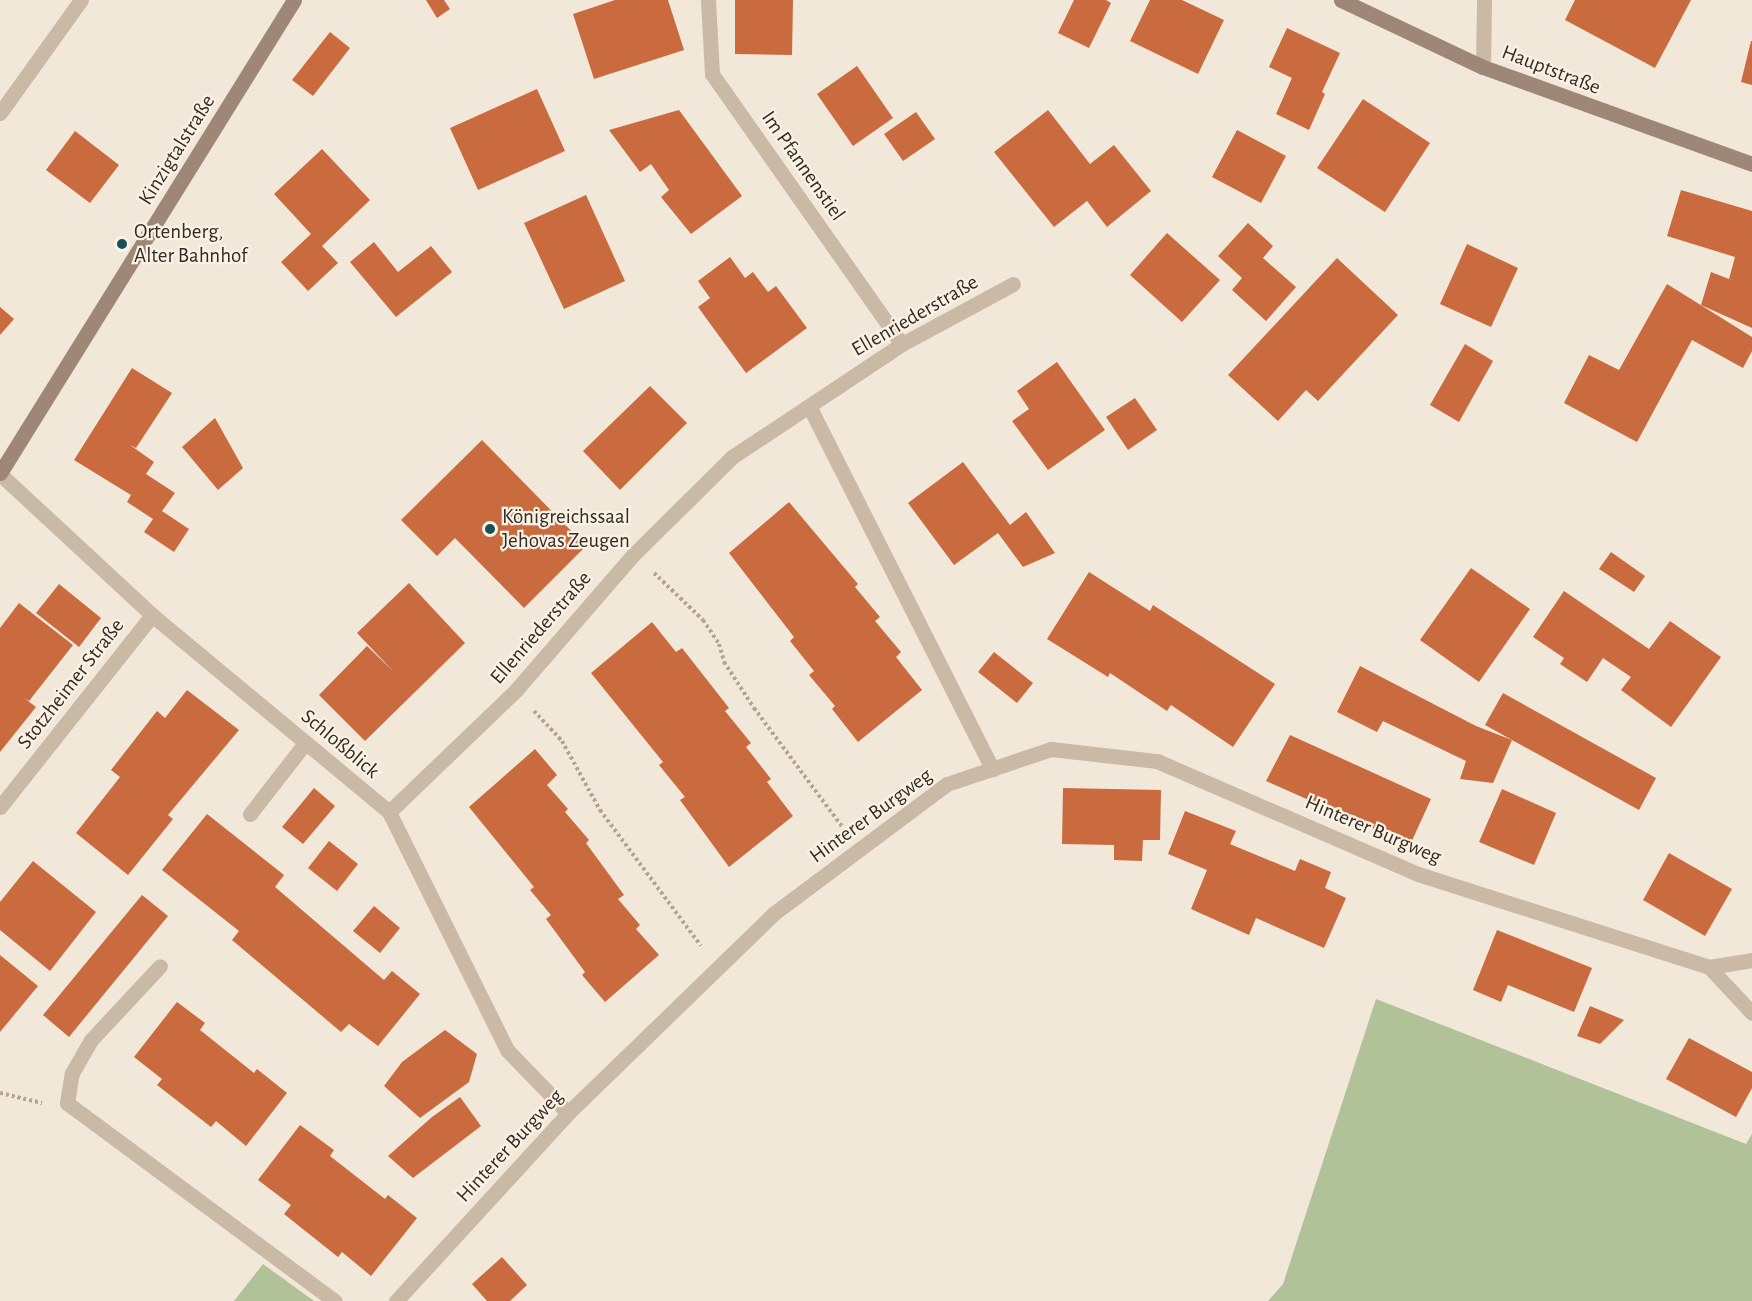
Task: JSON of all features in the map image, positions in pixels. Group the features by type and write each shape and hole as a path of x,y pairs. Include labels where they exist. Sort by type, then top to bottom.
{"main road":[{"name":"Kinzigtalstraße","path":"0,473 294,0"},
{"name":"Hauptstraße","path":"1341,0 1483,67 1752,164"}],"street":[{"path":"0,113 81,0"},
{"name":"Im Pfannenstiel","path":"708,0 712,74 902,344"},
{"path":"1483,67 1484,0"},
{"name":"Ellenriederstraße","path":"389,812 516,690 634,554 732,457 902,344 1013,284"},
{"path":"809,406 992,769"},
{"name":"Schloßblick","path":"0,473 152,615 389,812 507,1050 568,1113"},
{"name":"Stotzheimer Straße","path":"0,807 152,615"},
{"path":"250,814 305,743"},
{"name":"Hinterer Burgweg","path":"396,1301 568,1113 773,914 947,784 1051,749 1157,761 1418,874 1709,967 1752,960"},
{"path":"160,966 91,1040 72,1073 67,1103 334,1301"},
{"path":"1709,967 1752,1013"}],"path":[{"path":"634,554 703,620 719,644 724,662 754,708 859,850"},
{"path":"516,690 562,741 600,810 717,968"},
{"path":"0,1093 33,1102 67,1103"}],"green space":[{"path":"1376,999 1746,1144 1752,1134 1752,1301 1268,1301 1283,1284"},
{"path":"263,1264 314,1301 234,1301"}],"building":[{"path":"426,0 444,0 450,9 437,18"},
{"path":"615,0 668,0 684,50 594,79 573,14"},
{"path":"735,0 793,0 792,55 735,54"},
{"path":"1074,0 1106,0 1111,3 1089,48 1058,33"},
{"path":"1150,0 1182,0 1224,20 1198,74 1130,41"},
{"path":"1575,0 1691,0 1655,68 1565,20"},
{"path":"1287,28 1340,53 1322,92 1325,94 1309,130 1276,114 1292,78 1269,67"},
{"path":"330,32 350,48 313,96 292,80"},
{"path":"1752,41 1752,85 1741,82"},
{"path":"857,66 893,118 853,146 817,94"},
{"path":"537,89 565,151 478,190 450,128"},
{"path":"1363,99 1430,143 1385,212 1317,168"},
{"path":"679,110 742,196 691,234 661,197 669,190 651,164 640,172 609,130"},
{"path":"1048,110 1090,164 1114,145 1151,191 1107,227 1087,201 1054,227 994,152"},
{"path":"916,112 935,139 903,161 884,134"},
{"path":"1237,130 1286,156 1261,203 1212,177"},
{"path":"75,131 119,165 90,203 46,170"},
{"path":"322,149 370,200 322,246 338,263 308,291 281,262 311,234 274,194"},
{"path":"1681,190 1752,211 1752,328 1701,305 1711,272 1729,279 1735,257 1667,236"},
{"path":"586,195 625,281 564,309 524,223"},
{"path":"1248,223 1273,246 1263,258 1296,287 1266,321 1232,290 1242,278 1218,256"},
{"path":"1167,233 1220,280 1182,322 1130,275"},
{"path":"374,242 398,272 431,246 452,272 396,317 350,262"},
{"path":"1467,244 1518,268 1491,327 1440,304"},
{"path":"730,257 745,278 753,272 768,292 776,286 807,328 746,373 698,307 710,298 698,281"},
{"path":"1337,258 1398,315 1318,401 1306,390 1278,421 1228,375"},
{"path":"1667,284 1752,337 1752,351 1743,368 1692,340 1637,442 1564,403 1589,355 1619,370"},
{"path":"0,307 14,319 0,335"},
{"path":"1465,344 1493,361 1459,422 1430,405"},
{"path":"1057,362 1105,430 1048,470 1012,421 1029,409 1017,391"},
{"path":"132,368 172,393 136,448 130,445 154,462 146,474 175,493 162,511 189,529 174,552 144,532 153,519 127,502 131,495 74,460"},
{"path":"650,386 687,423 620,490 583,451"},
{"path":"1135,398 1157,430 1128,450 1106,417"},
{"path":"215,418 243,468 218,490 182,447"},
{"name":"Königreichssaal Jehovas Zeugen","path":"482,440 586,546 524,608 455,538 437,556 401,520"},
{"path":"963,462 1010,525 1026,512 1055,553 1023,567 998,533 954,565 908,503"},
{"path":"789,502 858,584 855,587 880,617 875,621 901,652 896,657 922,690 858,742 832,709 835,706 809,675 814,671 790,641 794,637 729,553"},
{"path":"1611,552 1645,576 1634,592 1599,569"},
{"path":"1471,568 1530,609 1479,682 1420,640"},
{"path":"1089,572 1150,611 1153,605 1275,684 1233,747 1171,705 1167,711 1110,673 1108,677 1047,639"},
{"path":"409,583 465,643 365,741 319,695 367,646 393,671 357,633"},
{"path":"59,584 101,618 79,647 36,613"},
{"path":"1564,591 1649,649 1670,621 1721,657 1671,727 1621,690 1631,677 1603,658 1587,682 1560,664 1564,658 1533,637"},
{"path":"19,603 73,645 29,701 24,698 36,707 0,752 0,628"},
{"path":"652,622 676,652 682,648 729,708 725,711 751,743 746,747 771,779 767,782 793,816 729,867 680,800 685,797 659,765 663,762 591,673"},
{"path":"994,652 1033,683 1017,703 978,672"},
{"path":"1360,666 1476,726 1512,740 1493,783 1460,779 1466,761 1383,721 1377,732 1337,712"},
{"path":"187,690 239,730 168,815 173,819 128,875 76,833 120,777 111,770 157,711 165,718"},
{"path":"1503,693 1656,778 1639,810 1485,725"},
{"path":"1290,735 1431,799 1410,845 1266,781"},
{"path":"535,749 557,775 547,785 568,809 565,812 589,840 586,843 624,895 618,899 640,925 636,929 659,955 605,1002 582,975 585,972 546,919 551,915 530,890 534,887 469,807"},
{"path":"314,788 335,806 303,844 282,827"},
{"path":"1063,788 1161,790 1160,840 1143,840 1142,861 1114,860 1114,845 1062,844"},
{"path":"1502,789 1556,813 1534,865 1479,842"},
{"path":"1185,811 1236,831 1230,844 1295,871 1300,859 1331,872 1325,888 1346,898 1324,948 1256,918 1249,935 1191,909 1207,870 1168,854"},
{"path":"207,814 284,875 275,887 384,980 392,971 420,994 378,1046 349,1024 341,1032 232,940 239,931 162,870"},
{"path":"329,841 358,864 337,891 308,868"},
{"path":"1669,853 1732,889 1705,936 1643,900"},
{"path":"33,861 96,912 50,971 0,930 0,902"},
{"path":"142,895 168,916 69,1037 43,1015"},
{"path":"374,906 400,928 380,953 353,931"},
{"path":"1497,930 1592,968 1574,1012 1508,985 1501,1002 1473,990"},
{"path":"0,955 38,986 0,1032"},
{"path":"177,1002 205,1023 200,1030 254,1073 257,1069 287,1093 246,1146 216,1121 211,1127 157,1085 162,1079 134,1057"},
{"path":"1590,1006 1624,1020 1600,1044 1577,1036"},
{"path":"445,1030 477,1054 469,1082 420,1118 384,1086 402,1062"},
{"path":"1689,1038 1752,1072 1752,1088 1736,1117 1666,1079"},
{"path":"460,1097 481,1126 413,1178 388,1156 432,1117"},
{"path":"300,1125 334,1150 330,1156 385,1199 388,1195 417,1218 371,1276 342,1252 338,1257 284,1214 291,1205 258,1180"},
{"path":"502,1257 527,1285 510,1301 487,1301 472,1284"}],"place":[{"name":"Ortenberg, Alter Bahnhof","path":"122,244"},
{"name":"Königreichssaal Jehovas Zeugen","path":"490,529"}]}
